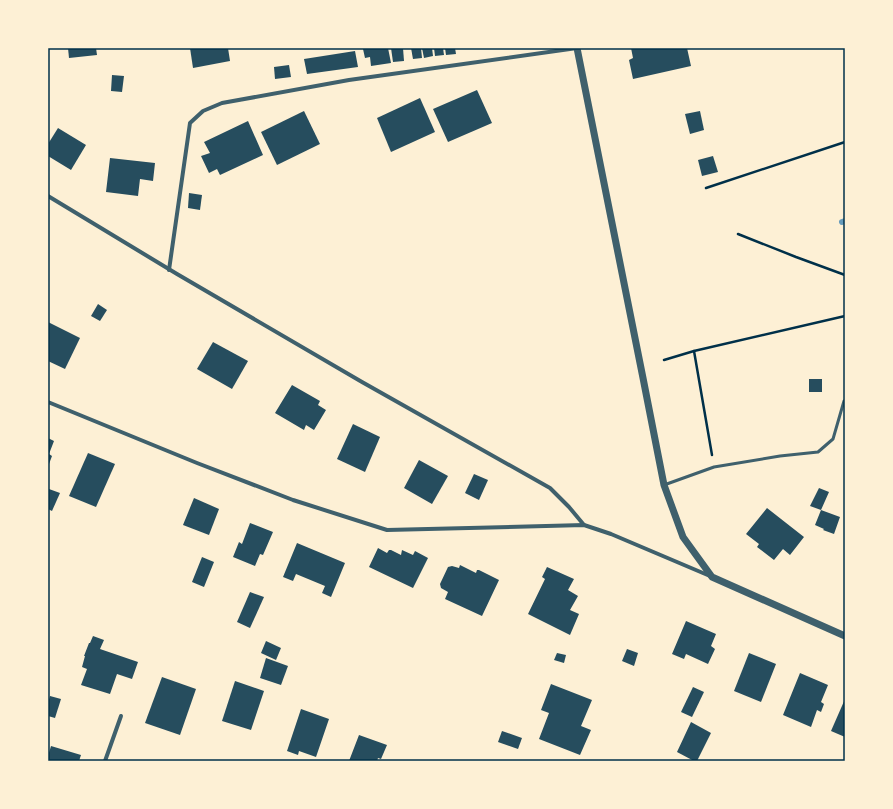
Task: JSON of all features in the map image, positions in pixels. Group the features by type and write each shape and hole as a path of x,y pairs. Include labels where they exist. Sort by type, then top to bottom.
{"street":[{"path":"169,270 190,123 202,111 222,103 349,80 577,48 664,485 683,537 712,577"},
{"path":"48,196 169,270 362,382 550,488 569,506 584,526"},
{"path":"48,402 197,463 293,500 387,530 584,526 611,534 845,636"},
{"path":"105,761 121,716"}],"lane":[{"path":"664,485 714,466 818,452 833,439 844,401"}],"path":[{"path":"706,188 845,142"},
{"path":"738,234 845,275"},
{"path":"664,360 694,351 845,316"},
{"path":"694,351 714,466"}],"building":[{"path":"68,48 96,48 97,55 69,58"},
{"path":"190,48 228,48 230,61 193,68"},
{"path":"388,48 391,63 371,66 370,57 365,58 363,49"},
{"path":"391,48 403,48 404,61 393,62"},
{"path":"411,48 421,48 422,58 413,59"},
{"path":"422,48 432,48 433,56 424,58"},
{"path":"434,48 443,48 444,55 435,56"},
{"path":"445,48 455,48 456,54 446,55"},
{"path":"631,48 687,48 691,66 633,79 629,60 633,58"},
{"path":"355,51 358,67 307,74 304,59"},
{"path":"289,65 291,77 275,79 274,67"},
{"path":"112,75 124,76 122,92 111,91"},
{"path":"477,90 492,123 448,142 433,109"},
{"path":"420,98 435,132 391,152 377,118"},
{"path":"304,111 320,144 277,165 261,132"},
{"path":"700,111 704,130 690,134 685,114"},
{"path":"248,121 263,155 220,175 217,169 209,173 201,156 210,153 204,142"},
{"path":"58,128 86,145 71,170 48,156 48,144"},
{"path":"713,156 718,172 702,176 698,160"},
{"path":"110,158 155,163 153,181 140,179 138,196 106,192"},
{"path":"189,193 202,195 200,210 188,208"},
{"path":"98,304 107,310 100,321 91,316"},
{"path":"48,322 80,338 65,369 48,361"},
{"path":"213,342 248,361 232,389 197,369"},
{"path":"809,379 822,379 822,392 809,392"},
{"path":"292,385 320,401 318,405 326,410 314,430 306,425 304,430 275,413"},
{"path":"353,424 380,437 365,472 337,459"},
{"path":"48,438 54,441 49,454 52,456 49,464 48,463"},
{"path":"88,453 115,464 96,507 69,496"},
{"path":"419,460 448,476 432,504 404,488"},
{"path":"474,474 488,480 479,500 465,493"},
{"path":"819,488 829,492 821,510 810,506"},
{"path":"49,489 60,493 52,511 48,509"},
{"path":"194,498 219,509 209,535 183,525"},
{"path":"767,508 804,537 790,555 783,549 774,560 757,547 759,544 746,534"},
{"path":"821,510 840,517 834,534 815,525"},
{"path":"250,523 273,532 263,555 260,554 255,566 233,557 239,542 242,544"},
{"path":"297,543 345,563 331,597 322,593 325,586 296,574 293,581 283,577"},
{"path":"378,548 387,553 391,550 401,555 402,550 413,555 415,551 428,558 413,588 369,567"},
{"path":"202,557 214,562 204,587 192,582"},
{"path":"460,565 476,573 477,570 479,570 499,580 482,616 445,599 448,592 441,588 440,584 448,567 452,566 459,568"},
{"path":"547,567 574,579 568,590 578,596 570,610 579,614 570,635 528,614 545,579 542,577"},
{"path":"250,592 264,597 250,628 237,622"},
{"path":"686,621 716,634 711,646 715,649 708,664 686,654 684,659 672,654"},
{"path":"93,636 104,640 100,649 138,662 132,679 117,674 110,694 81,685 87,669 82,667 84,656"},
{"path":"266,641 281,648 276,660 261,653"},
{"path":"627,649 638,653 634,666 622,661"},
{"path":"557,653 566,655 564,663 554,660"},
{"path":"749,653 776,664 761,702 734,691"},
{"path":"266,658 288,666 281,685 260,678"},
{"path":"800,673 828,685 821,702 824,704 821,712 817,710 811,727 783,715"},
{"path":"162,677 196,689 180,735 145,723"},
{"path":"235,681 264,691 251,730 222,721"},
{"path":"551,684 592,700 581,726 591,730 580,755 539,739 549,713 541,710"},
{"path":"693,687 704,692 692,717 681,712"},
{"path":"50,696 61,699 55,718 48,716 48,703"},
{"path":"845,699 845,737 831,731"},
{"path":"301,709 329,719 316,757 299,751 298,755 287,751"},
{"path":"691,722 711,733 697,761 694,761 677,752"},
{"path":"502,731 522,738 518,749 498,742"},
{"path":"359,735 387,745 381,759 378,758 377,761 349,761"},
{"path":"51,746 81,755 79,761 48,761"}]}
